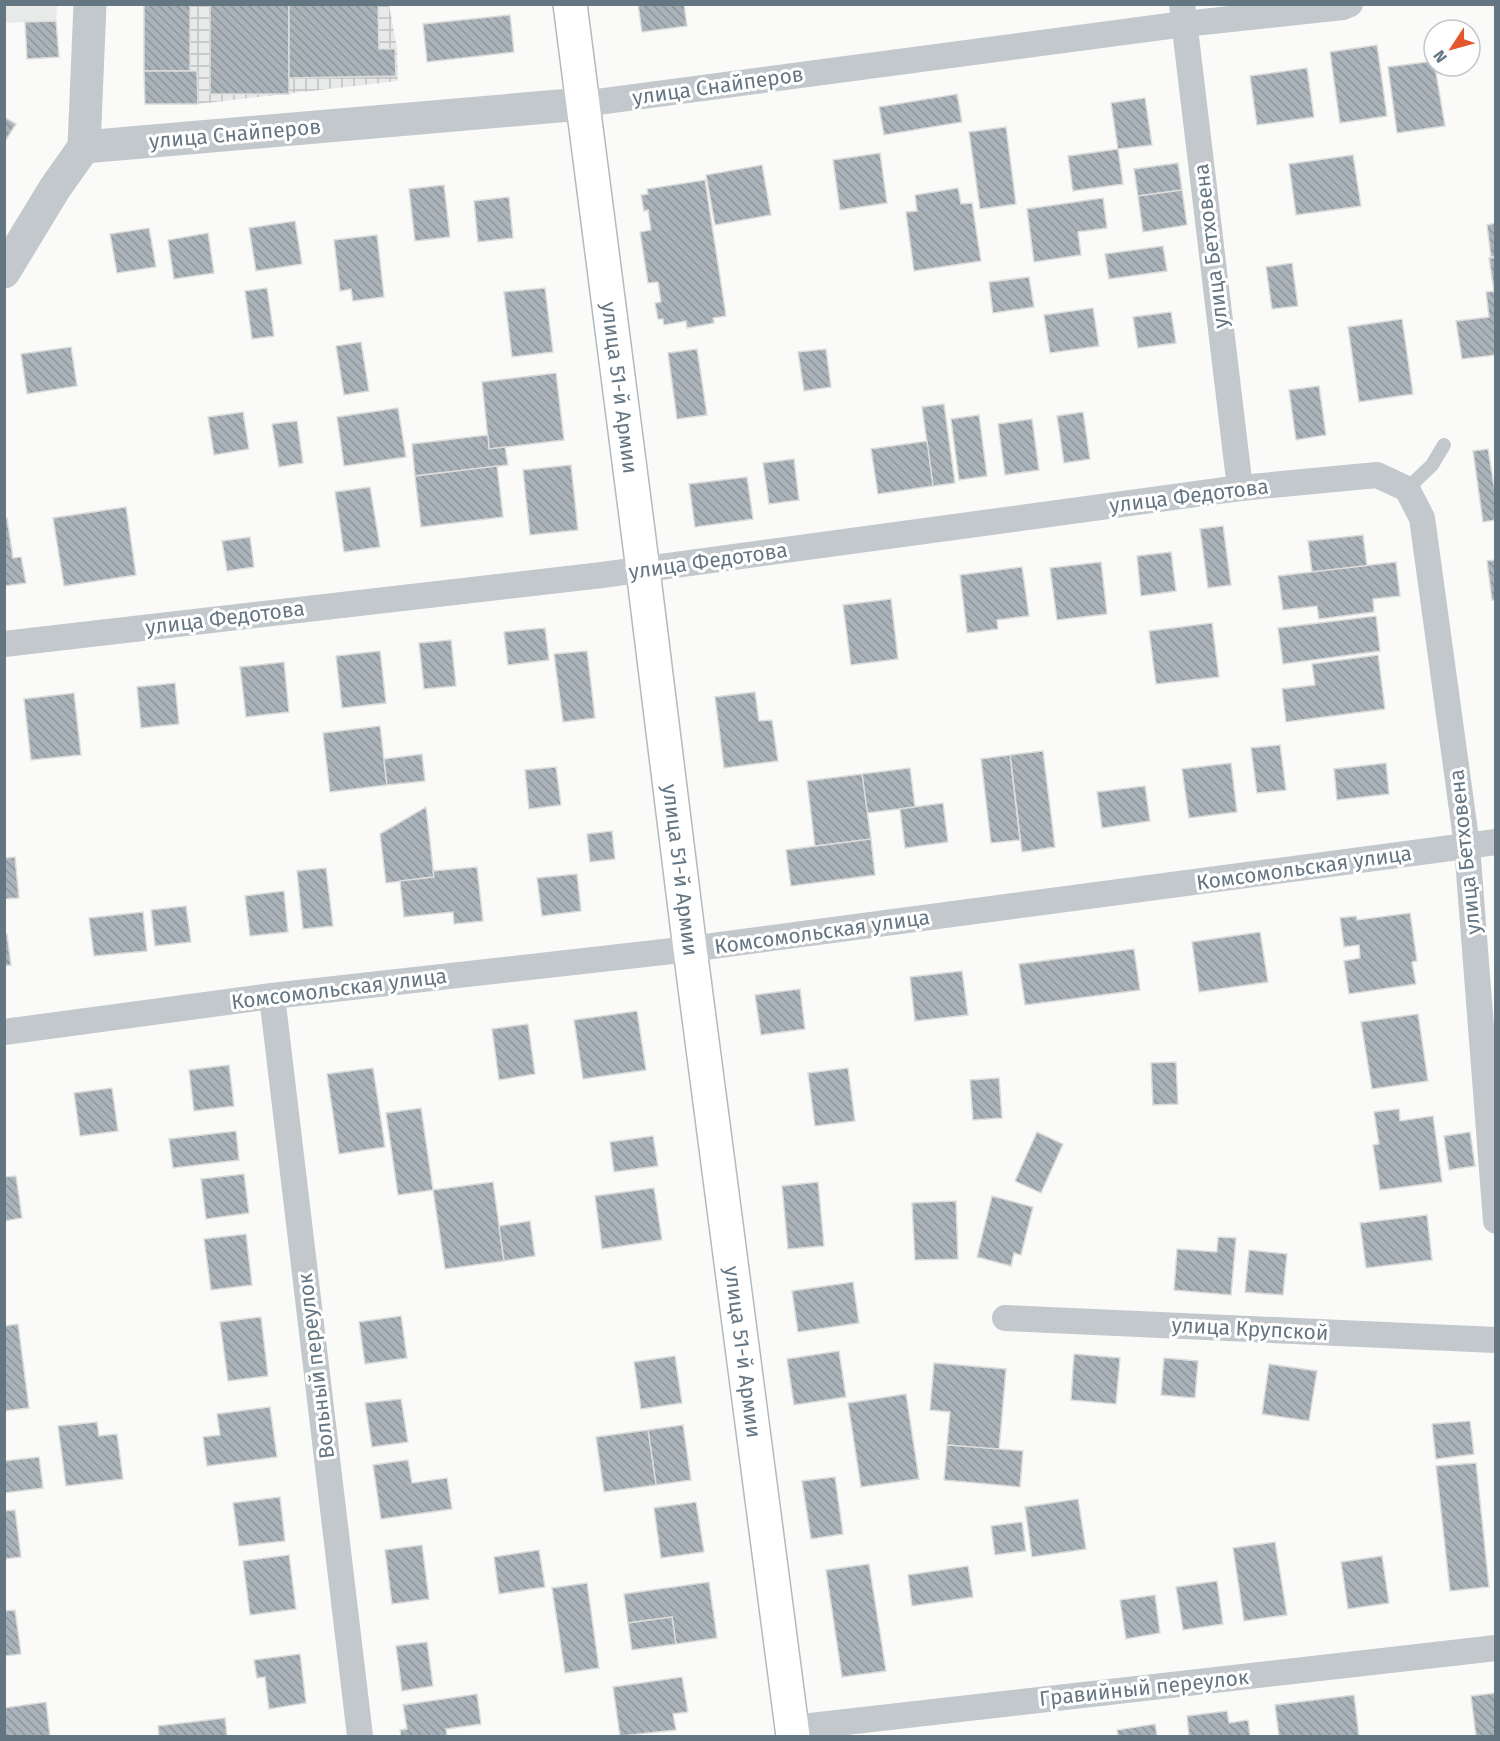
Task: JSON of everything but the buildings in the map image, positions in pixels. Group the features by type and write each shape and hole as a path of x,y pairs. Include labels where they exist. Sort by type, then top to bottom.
{"main road":[{"name":"улица 51-й Армии","path":"570,4 690,949 793,1732"}],"street":[{"path":"4,272 55,188 84,147 90,4"},
{"name":"улица Снайперов","path":"84,147 582,104 1183,14 1343,8 1350,4"},
{"name":"улица Бетховена","path":"1183,14 1240,488"},
{"name":"улица Федотова","path":"4,644 643,570 1240,488 1377,475 1407,489"},
{"name":"улица Бетховена","path":"1407,489 1422,518 1467,846 1496,1221"},
{"name":"Комсомольская улица","path":"4,1032 272,996 690,949 1496,842"},
{"name":"Вольный переулок","path":"272,996 360,1737"},
{"name":"улица Крупской","path":"1005,1318 1496,1340"},
{"name":"Гравийный переулок","path":"793,1732 1496,1648"}],"lane":[{"path":"1407,489 1432,465 1444,445"}],"shaded area":[{"path":"4,5 57,5 56,21 5,23"},
{"path":"144,5 389,5 397,48 398,81 198,104 145,104"}]}
